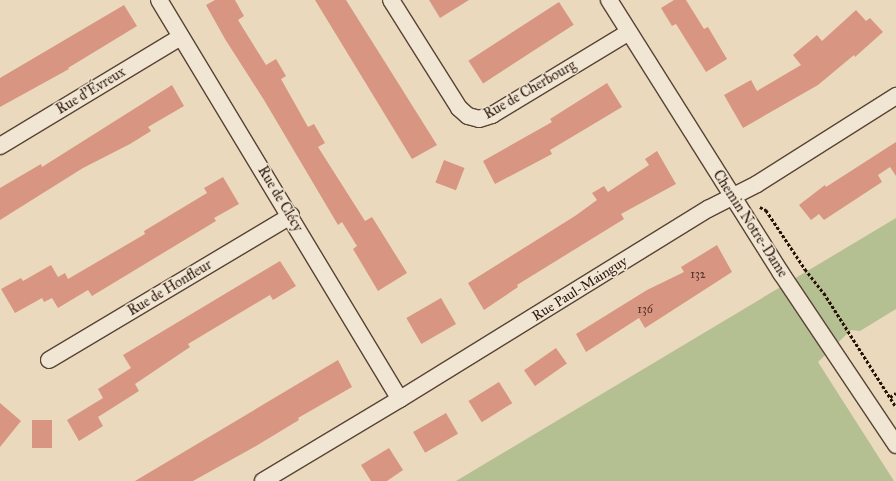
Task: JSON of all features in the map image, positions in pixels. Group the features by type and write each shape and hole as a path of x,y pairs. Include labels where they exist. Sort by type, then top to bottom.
{"street":[{"name":"Rue de Clécy","path":"159,0 291,216 400,400"},
{"name":"Rue de Cherbourg","path":"391,0 459,108 468,116 480,119 492,115 629,32"},
{"name":"Chemin Notre-Dame","path":"609,0 733,197 896,445"},
{"name":"Rue d'Évreux","path":"0,146 181,37"},
{"name":"Rue Paul-Mainguy","path":"262,481 400,400 733,197 757,184 896,96"},
{"name":"Rue de Honfleur","path":"48,360 291,216"}],"path":[{"name":"Chemin Notre-Dame","path":"766,210 805,269 824,293 896,407"},
{"path":"890,397 896,393"}],"green space":[{"path":"896,218 896,309 860,331 851,330 818,362 894,481 456,481"}],"building":[{"path":"215,0 235,0 244,16 238,20 266,65 276,59 286,76 281,79 308,127 314,124 325,143 318,147 365,221 372,217 407,273 378,291 353,249 357,246 342,222 338,225 264,100 225,39 206,5"},
{"path":"315,0 346,0 437,145 412,159"},
{"path":"429,0 469,0 440,18"},
{"path":"674,0 686,0 704,29 708,27 727,59 706,72 676,24 672,26 661,8"},
{"path":"559,2 574,25 483,83 468,61"},
{"path":"124,5 137,26 68,68 69,69 0,107 0,78"},
{"path":"856,10 866,21 870,18 883,32 855,57 854,55 818,85 743,128 724,95 751,80 757,91 801,65 793,55 817,35 822,41"},
{"path":"607,83 622,107 550,150 552,154 495,184 483,161 552,122 550,119"},
{"path":"172,85 184,106 148,127 151,131 130,144 83,168 0,220 0,188 41,164 42,167"},
{"path":"896,142 896,176 890,167 878,175 882,182 824,220 819,214 811,220 799,205 825,185 826,187"},
{"path":"657,151 676,184 621,214 624,219 517,285 518,287 484,310 468,283 575,216 597,200 592,193 604,186 608,192 649,165 645,159"},
{"path":"444,160 465,168 456,190 435,182"},
{"path":"223,177 239,204 214,218 216,221 92,296 88,290 58,308 52,298 44,302 42,298 15,313 1,289 21,278 23,281 51,265 58,277 65,273 68,279 145,234 144,231 207,193 204,188"},
{"path":"717,245 732,272 645,328 639,318 586,352 576,334 647,290 684,272 681,267"},
{"path":"280,261 296,286 273,300 270,295 188,344 190,347 135,384 139,391 98,417 103,426 79,441 67,420 103,398 98,389 131,368 123,355"},
{"path":"441,298 456,324 421,344 406,318"},
{"path":"556,348 567,364 535,386 524,370"},
{"path":"338,360 352,387 298,418 299,420 256,446 193,481 135,481"},
{"path":"499,382 512,403 482,422 468,401"},
{"path":"0,403 21,421 0,447"},
{"path":"446,413 458,434 425,453 413,432"},
{"path":"32,420 52,420 52,448 32,448"},
{"path":"389,448 403,470 387,481 371,481 361,465"}]}
